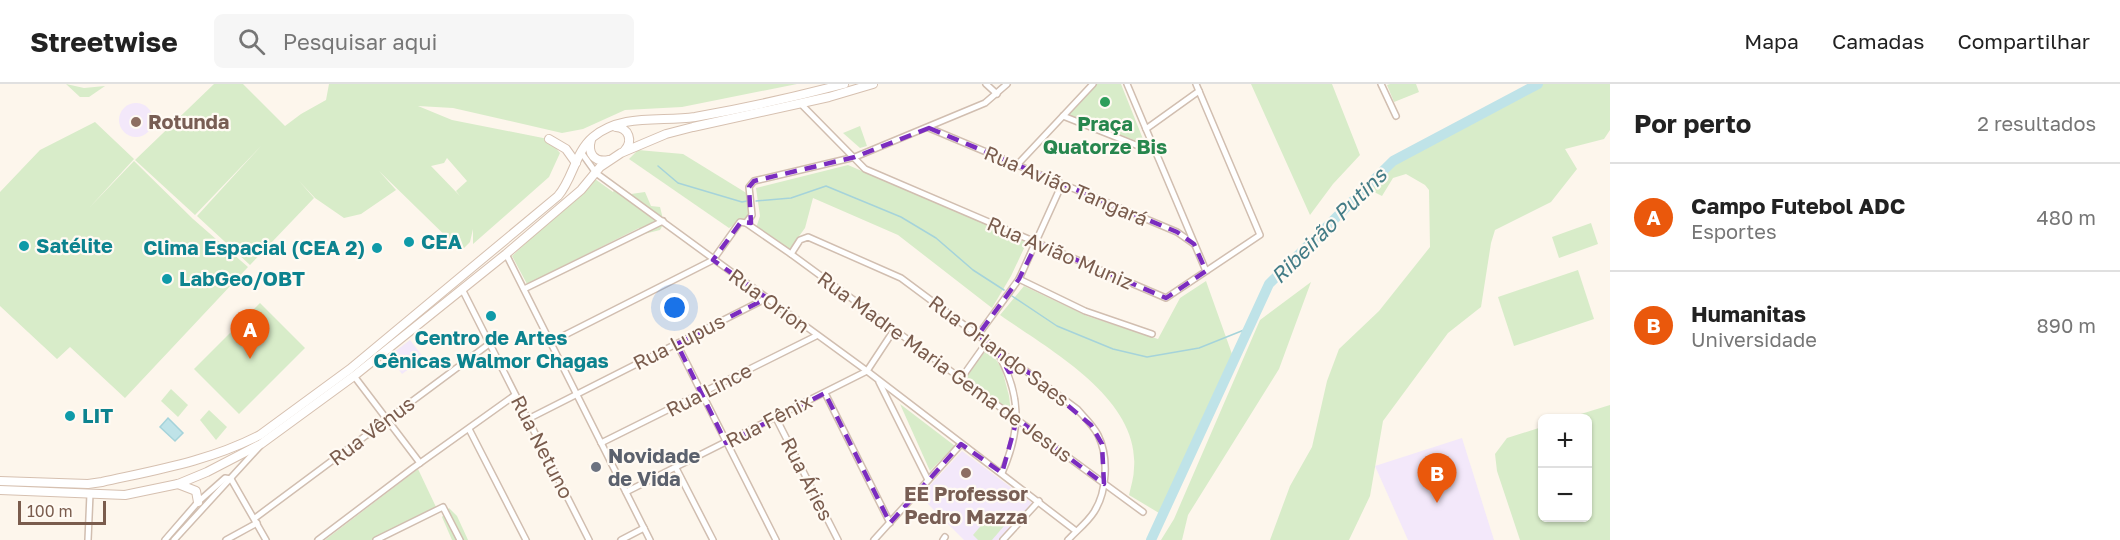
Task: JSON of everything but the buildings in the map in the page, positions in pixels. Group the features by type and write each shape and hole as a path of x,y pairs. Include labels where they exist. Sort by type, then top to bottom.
{"main road":[{"path":"0,481 88,484 201,460 260,435 350,369 541,210 563,190 581,152 594,136 603,130 645,119 693,117 844,84"},
{"path":"0,490 90,494 139,493 178,484 207,472 261,444 354,376 506,254 581,190 610,160 621,153 666,134 873,84"},
{"path":"615,127 624,129 630,138 629,145 621,153"},
{"path":"594,136 590,144 590,153 600,161 610,160"},
{"path":"549,139 566,149 576,163"},
{"path":"138,474 136,484 139,493"},
{"path":"178,484 196,491 198,502"}],"street":[{"path":"986,84 997,94"},
{"path":"551,342 713,260 740,222 746,224 752,215 748,187 754,181 855,158 985,103 1007,84"},
{"path":"1017,165 1094,84"},
{"path":"1127,84 1206,271"},
{"path":"1146,129 1199,91 1196,84"},
{"path":"1381,84 1396,116"},
{"name":"Rua Avião Muniz","path":"800,103 865,169 1166,298 1260,235 1199,91"},
{"path":"1063,116 1156,154"},
{"path":"944,122 947,132 954,139"},
{"name":"Rua Avião Tangará","path":"929,128 1177,232 1194,244"},
{"name":"Rua Orion","path":"581,152 596,173 898,394 1076,531"},
{"path":"978,335 1019,279 1062,184"},
{"path":"524,289 663,221"},
{"name":"Rua Madre Maria Gema de Jesus","path":"746,224 791,254 1143,512"},
{"path":"1177,232 1186,224"},
{"name":"Rua Orlando Saes","path":"791,254 803,238 819,241 901,278 1077,409 1091,425 1102,444 1104,484 1094,511 1068,540"},
{"path":"506,254 650,540"},
{"path":"1019,279 1085,311 1152,334"},
{"name":"Rua Netuno","path":"462,289 589,540"},
{"name":"Rua Lupus","path":"528,419 767,298"},
{"name":"Rua Fênix","path":"626,492 867,371 894,330"},
{"name":"Rua Lince","path":"602,443 816,336"},
{"path":"960,380 987,342"},
{"name":"Rua Vênus","path":"226,540 256,521 388,418 489,344"},
{"path":"676,344 776,540"},
{"path":"995,348 1010,376 1017,419 1014,439 1002,474"},
{"path":"1010,376 1023,368"},
{"path":"354,376 420,463"},
{"path":"877,379 928,480"},
{"path":"825,393 890,523"},
{"path":"889,399 898,394"},
{"path":"318,540 515,395"},
{"name":"Rua Áries","path":"776,418 838,540"},
{"path":"469,429 526,540"},
{"path":"174,540 261,444"},
{"path":"874,540 962,444"},
{"path":"676,468 712,540"},
{"path":"165,540 198,502 225,478 231,479 266,540"},
{"path":"88,540 90,494"},
{"path":"1003,540 1039,501"},
{"path":"376,540 443,507 460,540"},
{"path":"621,540 644,528"}],"highlighted area":[{"path":"929,128 1177,232 1194,244 1206,271 1166,298 1037,243 1019,279 978,335 995,348 1009,372 1023,368 1091,425 1102,444 1104,484 1017,419 1002,473 961,444 890,523 825,393 726,443 677,344 767,298 713,260 741,222 751,223 749,187 754,181 855,157"}],"shaded area":[{"name":"Rotunda","path":"136,103 148,108 153,120 148,132 136,137 124,132 119,120 124,108"},
{"path":"410,340 424,358 402,374 389,356"},
{"path":"1462,438 1494,540 1408,540 1375,466"},
{"name":"EE Professor Pedro Mazza","path":"962,451 1032,503 998,540 964,540 920,496"}],"green space":[{"path":"66,84 84,88 105,86 89,97 80,97"},
{"path":"214,84 243,84 285,126 326,100 329,84 797,84 682,107 625,110 583,129 562,133 453,108 418,106 452,120 548,139 560,153 549,177 473,244 473,229 470,242 461,251 379,171 396,190 361,214 344,218 315,198 299,181 314,198 250,265 197,216 261,146 195,215 135,160","holes":["447,158 467,181 456,191 460,196 431,166 444,163"]},
{"path":"1097,84 1121,84 1145,144 1068,115"},
{"path":"1251,84 1332,84 1360,155 1333,184 1310,215"},
{"path":"1416,84 1419,92 1394,102 1387,85"},
{"path":"1538,84 1610,84 1610,130 1604,139 1565,149 1577,169 1551,202 1495,230 1481,307 1448,333 1383,421 1370,496 1349,540 1270,540 1290,486 1312,447 1327,381 1339,349 1379,311 1430,247 1429,190 1425,185 1406,174 1393,178 1382,196 1366,188 1393,161"},
{"path":"95,122 134,159 89,208 134,161 193,219 248,267 125,398 70,347 57,359 0,306 0,192 40,150"},
{"path":"860,126 867,146 860,148 843,133"},
{"path":"638,150 683,154 748,194 748,217 729,228 629,159"},
{"path":"848,165 1027,242 992,308 898,235 813,198 805,228 789,250 756,228 760,216 756,188"},
{"path":"595,179 613,192 617,184 631,194 645,192 651,206 660,207 664,223 660,230 644,234 639,228 527,284 512,256"},
{"path":"1591,223 1598,244 1559,258 1552,237"},
{"path":"1578,270 1594,319 1514,346 1498,297"},
{"path":"1206,281 1232,354 1159,513 1129,495 1134,471 1132,443 1122,419 1107,398 1065,360 1000,315 1024,286 1087,316 1158,339 1180,298"},
{"path":"1311,282 1279,369 1188,515 1182,540 1161,540 1174,519 1260,320"},
{"path":"260,303 305,348 239,414 194,369"},
{"path":"988,347 1002,369 1011,413 965,379"},
{"path":"171,389 188,405 178,417 161,401"},
{"path":"900,404 955,446 930,471"},
{"path":"1610,405 1610,540 1520,540 1497,471 1495,454 1507,438 1538,428 1538,522 1592,522 1592,414 1581,414"},
{"path":"209,410 227,427 216,440 200,420"},
{"path":"418,469 436,507 371,540 325,540"},
{"path":"449,508 457,516 468,540 452,540 442,517"},
{"path":"991,514 1004,526 992,540 978,540 973,535"}],"water":[{"path":"168,418 183,433 175,441 160,427"}],"waterway":[{"name":"Ribeirão Putins","path":"1151,540 1269,284 1393,161 1538,84"},
{"path":"658,166 678,183 742,202 747,201"},
{"path":"756,201 791,198 826,186 901,217 936,238 973,270 1004,290"},
{"path":"1012,296 1057,326 1113,349 1147,357 1199,348 1249,328"}],"place":[{"name":"Praça Quatorze Bis","path":"1105,102"},
{"name":"Rotunda","path":"136,122"},
{"name":"CEA","path":"409,242"},
{"name":"Satélite","path":"24,246"},
{"name":"Clima Espacial (CEA 2)","path":"377,248"},
{"name":"LabGeo/OBT","path":"167,279"},
{"name":"Centro de Artes Cênicas Walmor Chagas","path":"491,316"},
{"name":"Campo Futebol ADC","path":"250,359"},
{"name":"LIT","path":"70,416"},
{"name":"Novidade de Vida","path":"596,467"},
{"name":"EE Professor Pedro Mazza","path":"966,473"},
{"name":"Humanitas","path":"1437,503"}]}
